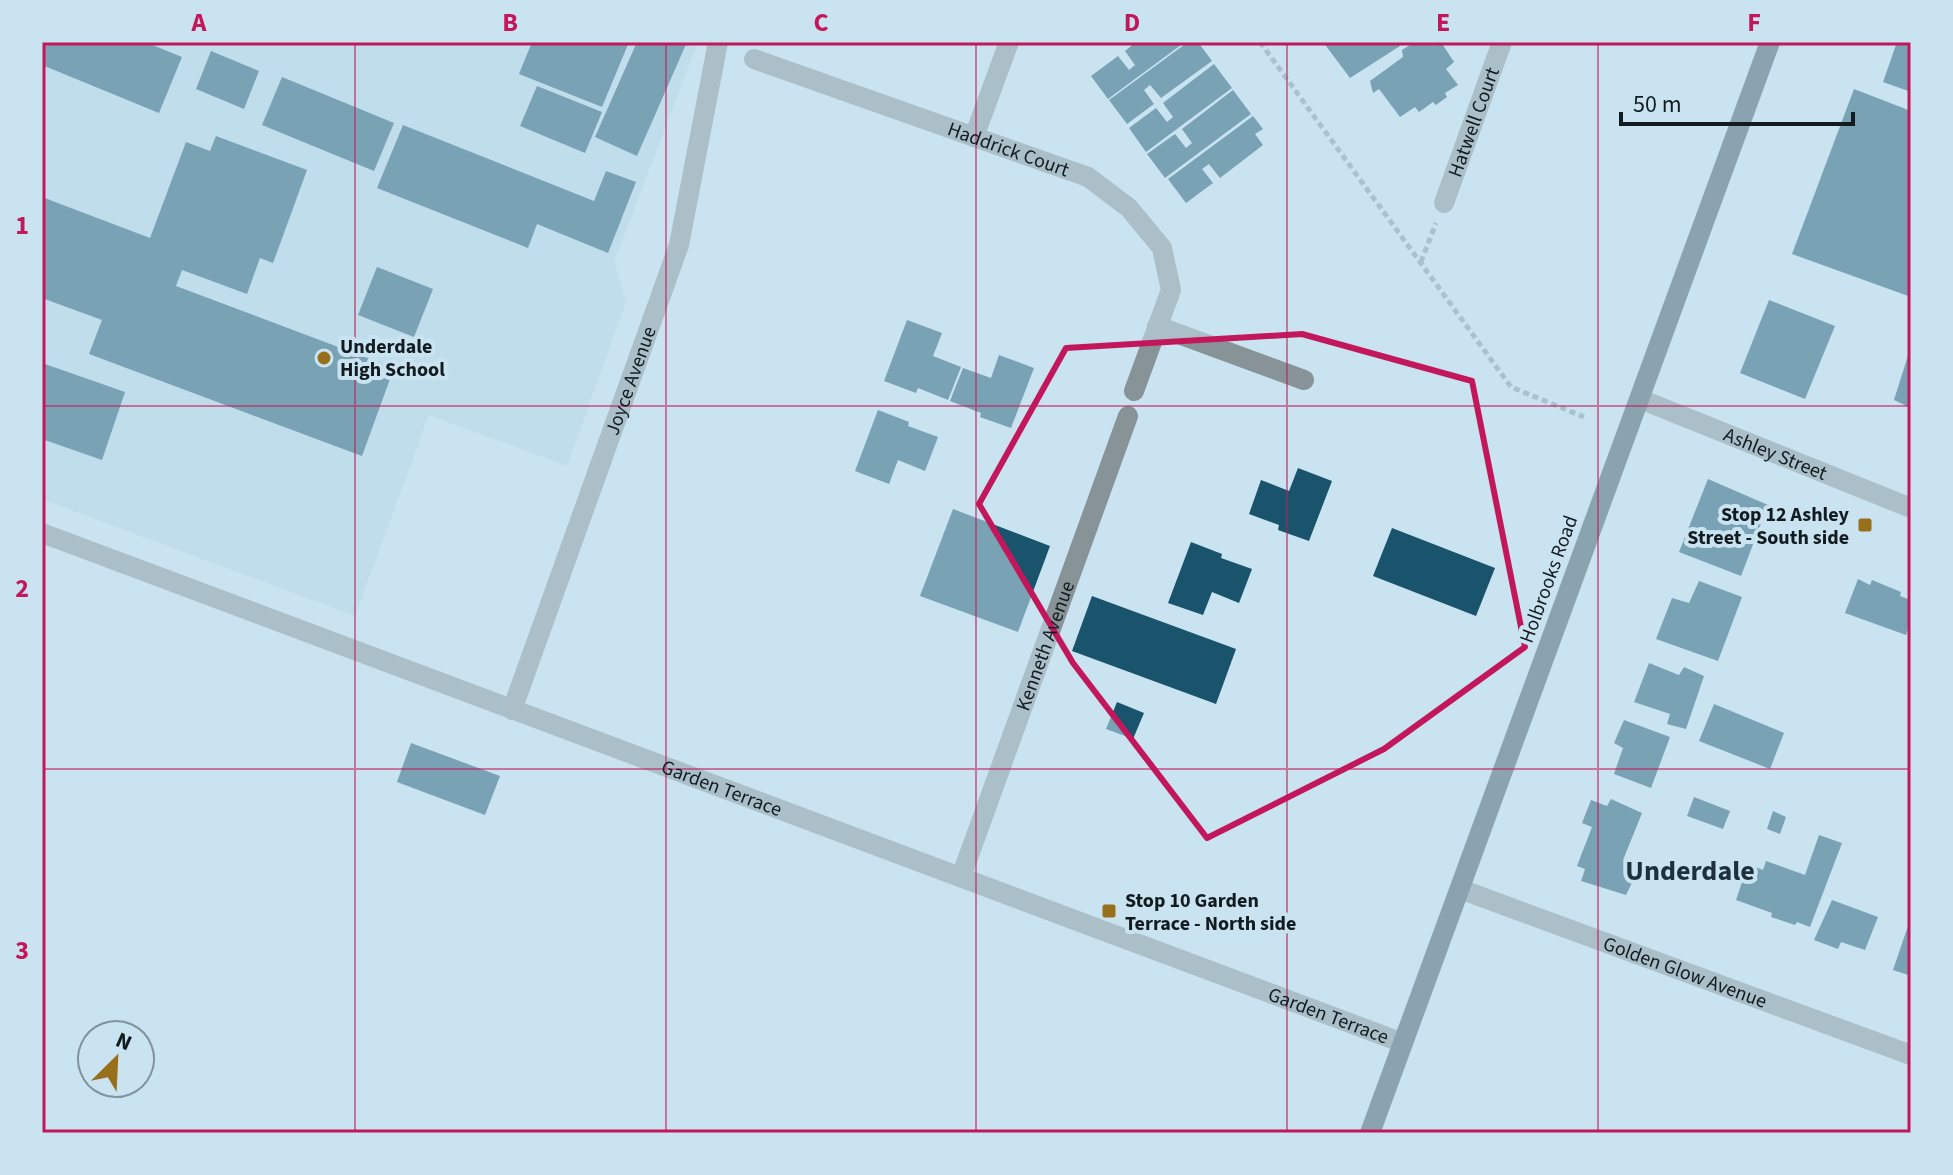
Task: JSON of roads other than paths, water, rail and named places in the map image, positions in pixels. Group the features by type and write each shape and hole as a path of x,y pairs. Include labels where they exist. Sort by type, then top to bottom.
{"main road":[{"name":"Holbrooks Road","path":"1370,1133 1770,42"}],"street":[{"name":"Joyce Avenue","path":"512,710 679,245 718,42"},
{"path":"974,137 1009,42"},
{"name":"Hatwell Court","path":"1444,203 1502,42"},
{"name":"Haddrick Court","path":"754,59 1088,177 1129,208 1162,248 1171,290 1134,391"},
{"path":"1157,326 1304,380"},
{"name":"Ashley Street","path":"1640,399 1911,508"},
{"name":"Kenneth Avenue","path":"961,877 1128,416"},
{"name":"Garden Terrace","path":"42,533 1403,1043"},
{"name":"Golden Glow Avenue","path":"1460,889 1911,1055"}],"place":[{"name":"Underdale High School","path":"324,358"},
{"name":"Stop 12 Ashley Street - South side","path":"1865,525"},
{"name":"Stop 10 Garden Terrace - North side","path":"1109,911"}],"district":[{"name":"Underdale","path":"1690,870"}]}
